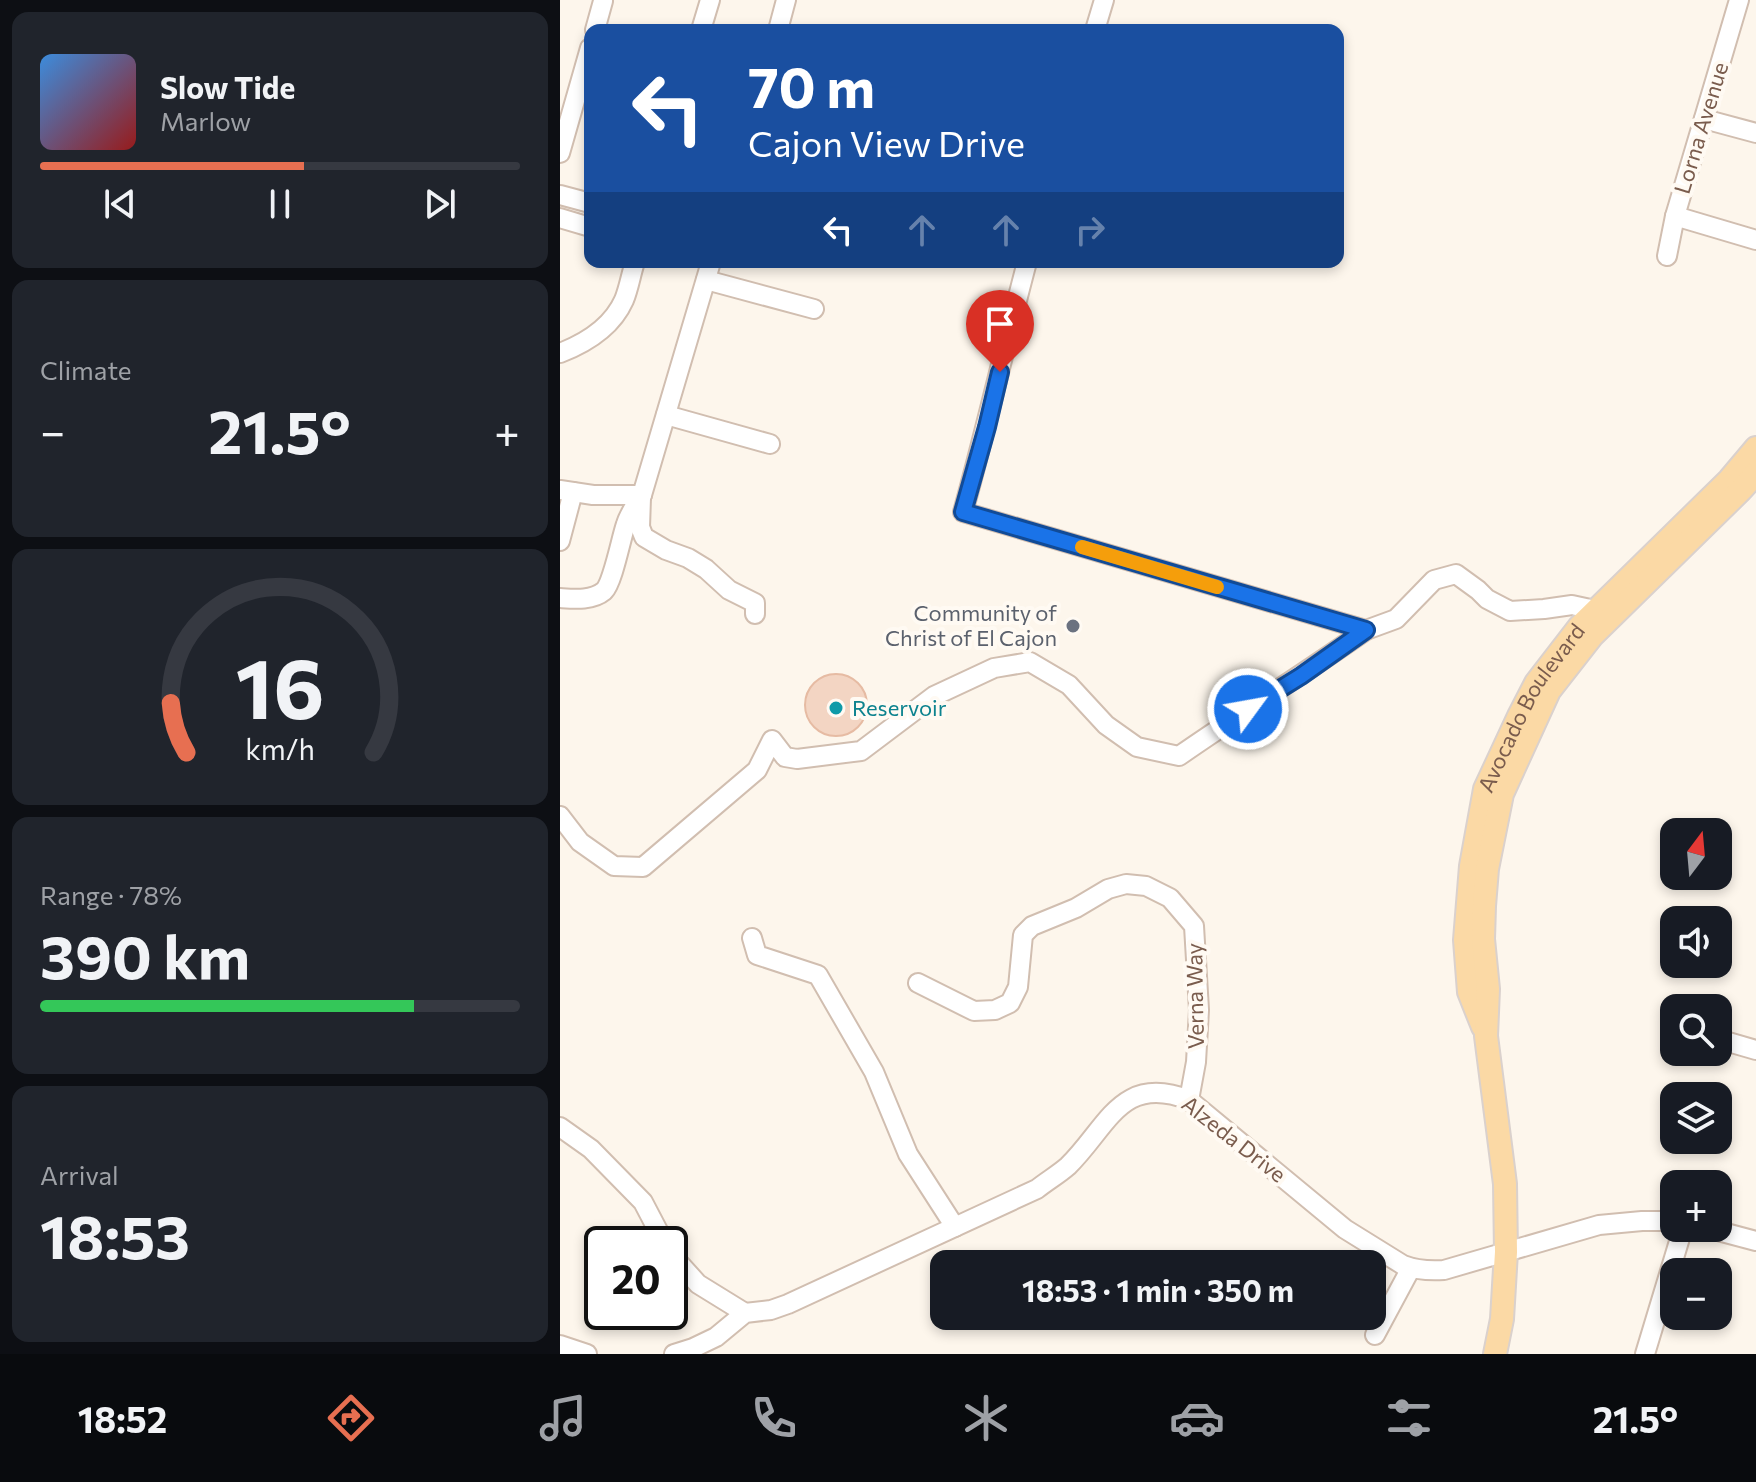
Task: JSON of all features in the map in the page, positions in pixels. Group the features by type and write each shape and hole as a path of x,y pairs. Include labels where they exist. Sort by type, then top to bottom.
{"main road":[{"name":"Avocado Boulevard","path":"1486,1036 1469,992 1465,940 1471,866 1485,789 1536,683 1580,626 1729,480 1756,448"},
{"name":"Avocado Boulevard","path":"1495,1354 1502,1319 1506,1252 1505,1184 1486,1036 1488,989 1483,928 1487,869 1502,794 1549,691 1592,636 1756,473"}],"street":[{"path":"703,24 710,0"},
{"path":"780,24 786,0"},
{"path":"1097,24 1104,0"},
{"name":"Lorna Avenue","path":"1667,256 1675,216 1739,0"},
{"path":"597,24 603,1"},
{"path":"560,153 584,69"},
{"path":"1704,119 1756,133"},
{"path":"560,195 584,201"},
{"path":"1675,216 1756,240"},
{"path":"560,218 584,225"},
{"path":"560,353 592,338 608,323 623,301 633,268"},
{"path":"1025,268 963,512 1366,630"},
{"path":"755,614 755,603 729,590 706,569 644,537 640,527 642,495 709,271 814,309"},
{"path":"666,415 770,444"},
{"path":"560,541 566,491 593,495 642,495"},
{"path":"560,598 592,597 605,590 612,576 627,519 642,495"},
{"path":"560,816 580,842 614,866 643,867 757,770 772,740 785,757 797,759 861,751 934,696 994,668 1030,662 1069,685 1106,725 1137,747 1179,756 1366,630 1396,619 1434,580 1456,574 1487,599 1510,611 1572,605 1595,610"},
{"name":"Verna Way","path":"918,983 974,1011 995,1010 1010,1003 1018,987 1023,935 1032,926 1076,908 1108,889 1126,884 1146,886 1170,898 1194,926 1199,1010 1196,1062 1189,1100"},
{"path":"752,938 757,955 818,975 874,1072 908,1154 955,1227"},
{"path":"1732,1043 1756,1050"},
{"name":"Alzeda Drive","path":"674,1354 716,1337 745,1313 788,1304 1037,1189 1067,1167 1127,1099 1158,1092 1172,1093 1189,1100 1345,1229 1411,1268 1444,1270 1599,1225 1660,1221"},
{"path":"560,1127 591,1149 643,1202 656,1226"},
{"path":"1732,1235 1756,1241"},
{"path":"1645,1354 1679,1242"},
{"path":"1375,1335 1411,1268"},
{"path":"688,1273 698,1284 745,1313"},
{"path":"560,1345 587,1354"}],"building":[{"name":"Reservoir","path":"836,674 858,683 867,705 858,727 836,736 814,727 805,705 814,683"}],"slow traffic":[{"path":"1082,547 1217,587"}],"place":[{"name":"Community of Christ of El Cajon","path":"1073,626"},
{"name":"Reservoir","path":"836,708"}],"route":[{"path":"1000,372 963,512 1366,630 1248,709"}]}
